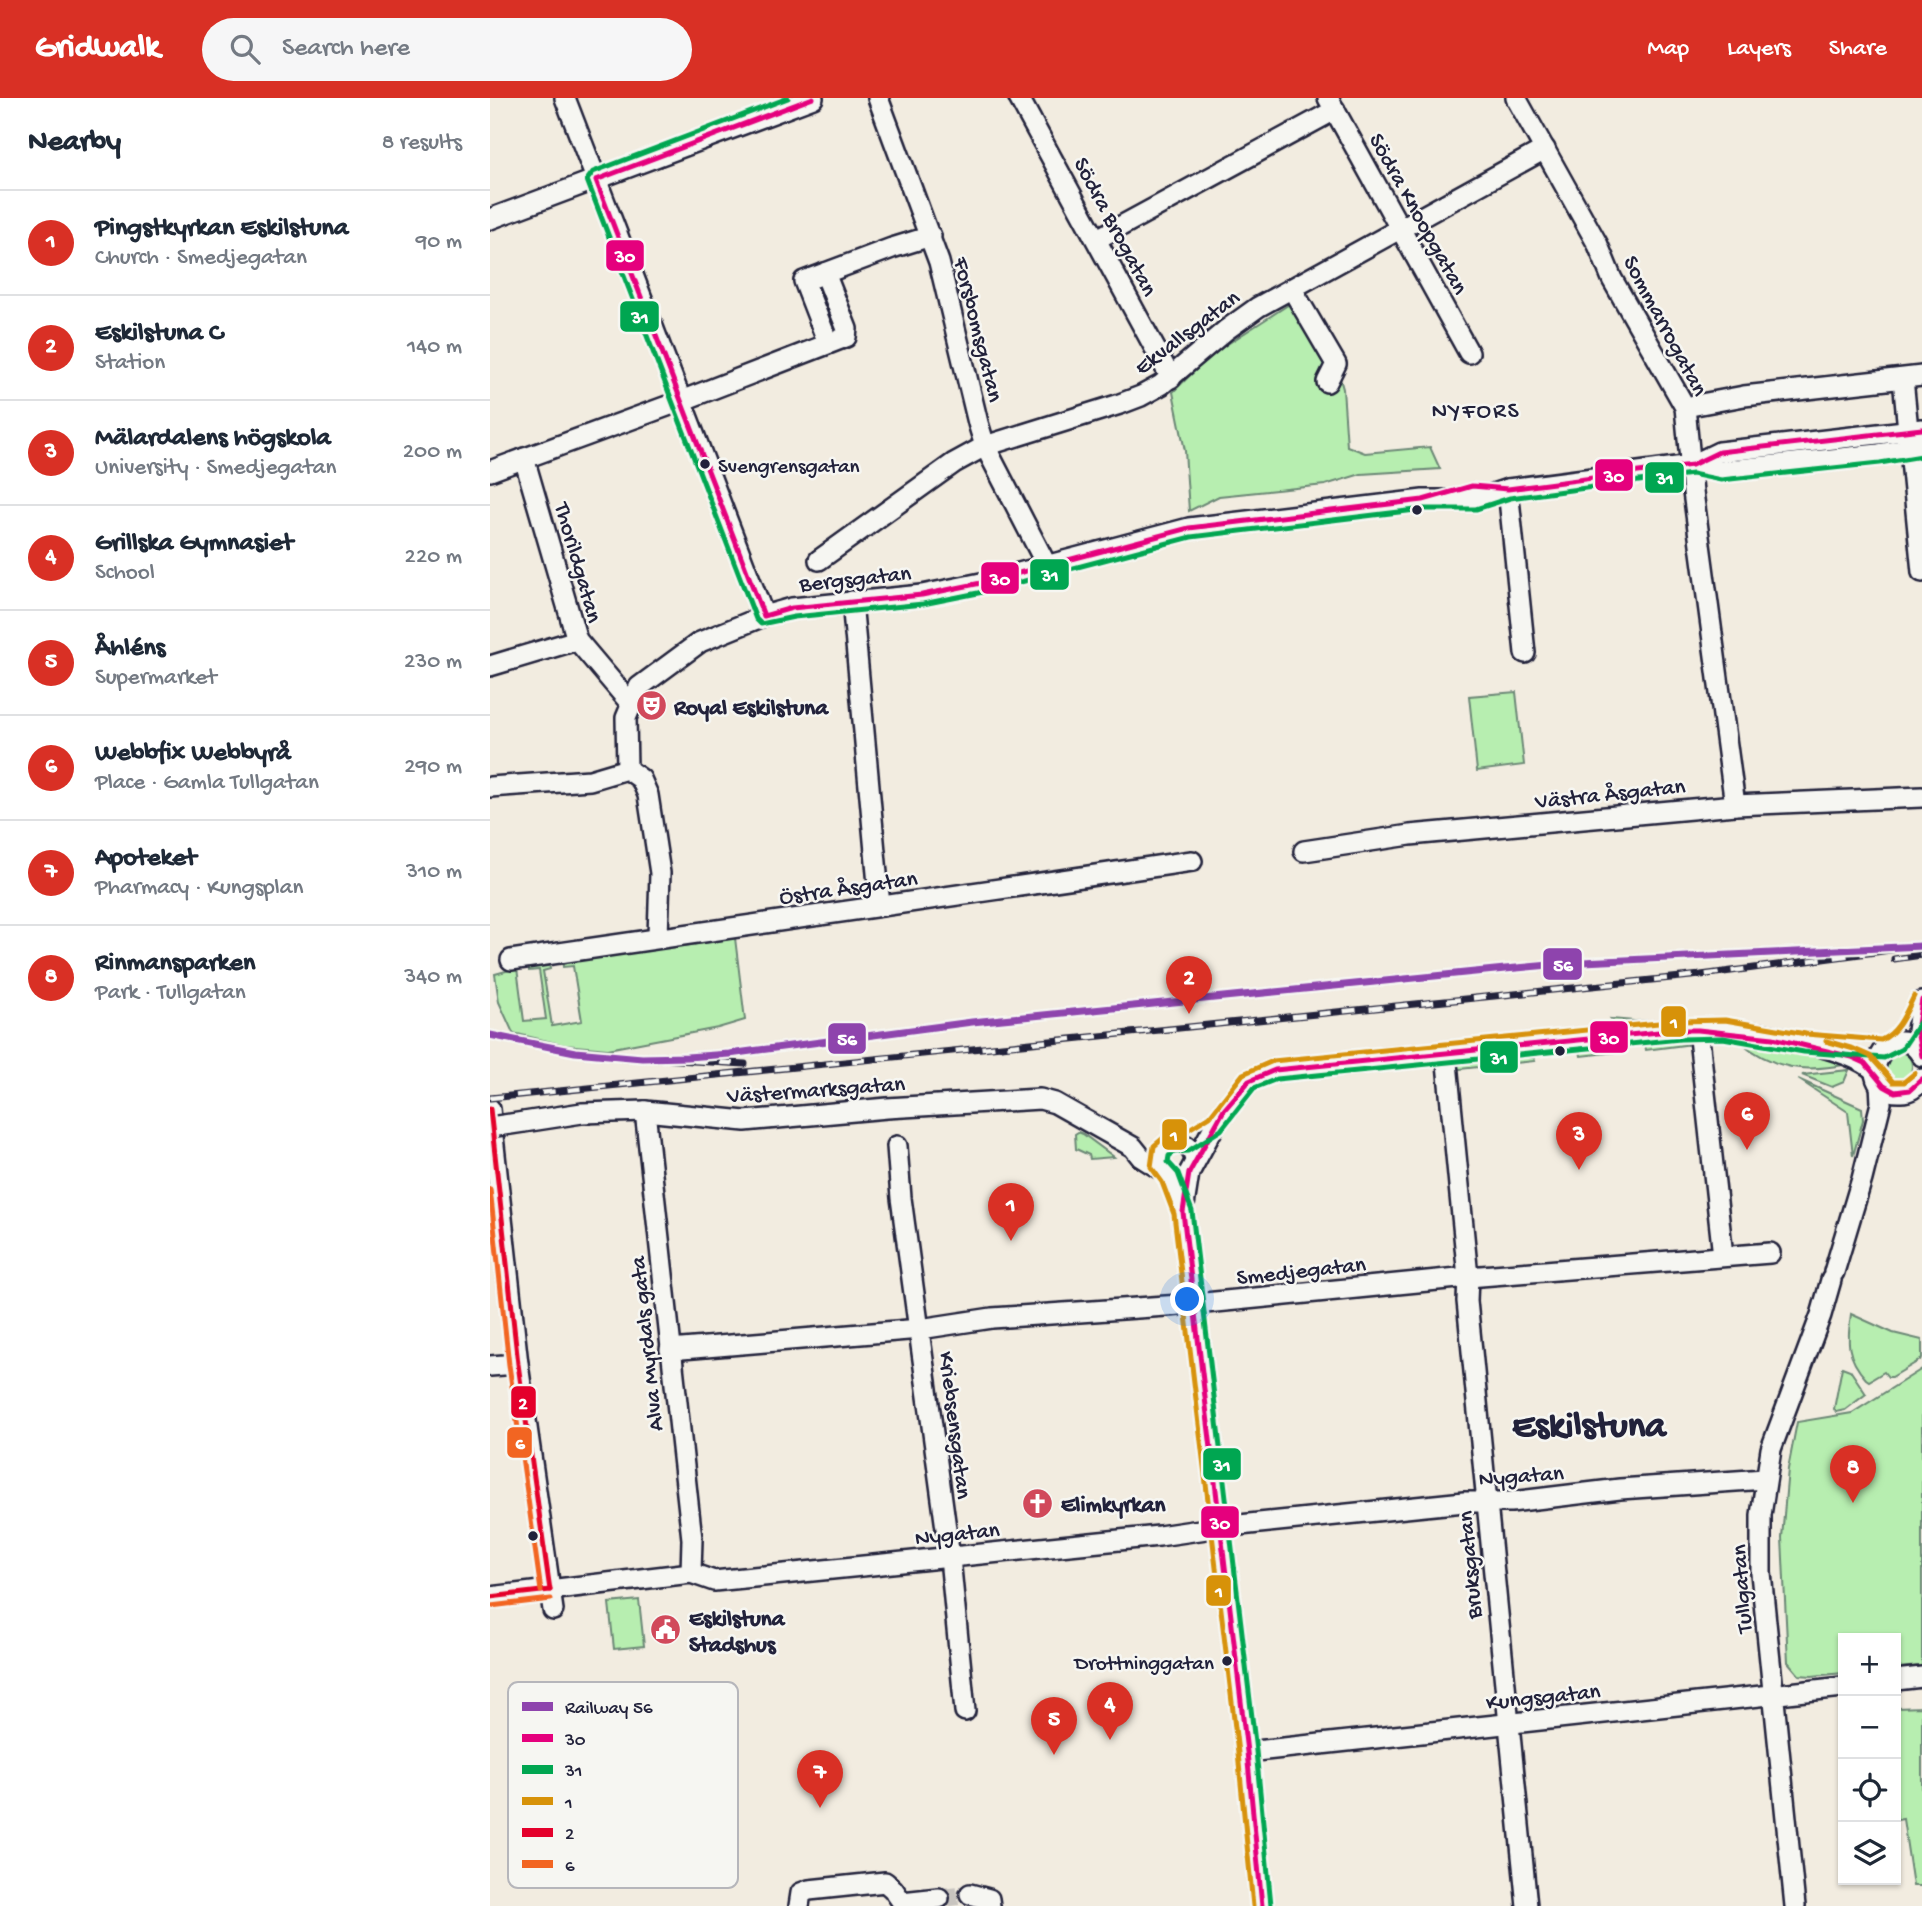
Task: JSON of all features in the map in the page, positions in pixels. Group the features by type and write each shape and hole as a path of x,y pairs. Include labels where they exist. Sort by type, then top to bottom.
{"street":[{"path":"565,98 764,616"},
{"path":"490,219 596,180 771,105 813,98"},
{"name":"Forsbomsgatan","path":"878,98 931,236 985,446 1047,566"},
{"name":"Södra Brogatan","path":"1019,98 1171,378"},
{"name":"Sommarrogatan","path":"1516,98 1598,244 1612,279 1685,407 1693,492 1735,805"},
{"path":"1097,239 1331,104"},
{"name":"Södra Knoopgatan","path":"1331,104 1469,353"},
{"name":"Ekvallsgatan","path":"819,560 954,463 985,446 1141,396 1171,378 1242,317 1545,149"},
{"path":"490,471 681,401 828,343 804,281 931,236"},
{"path":"1292,289 1336,364 1327,382"},
{"path":"1685,407 1744,396 1912,377 1922,572"},
{"name":"Bergsgatan","path":"631,704 639,687 700,642 764,616 792,608 922,595 1047,566 1189,528 1423,500 1472,486 1508,489 1692,465 1719,452 1916,439"},
{"name":"Thorildgatan","path":"524,458 577,640 631,704"},
{"path":"1508,489 1525,653"},
{"path":"852,601 880,906"},
{"path":"490,666 577,640"},
{"path":"627,769 626,718 631,704"},
{"path":"490,787 590,780 627,769"},
{"path":"627,769 641,779 648,794 660,873 658,937"},
{"name":"Västra Åsgatan","path":"1304,850 1410,835 1735,805 1922,797"},
{"name":"Östra Åsgatan","path":"511,960 1192,861"},
{"path":"1921,1054 1917,1031 1922,1001"},
{"name":"Tullgatan","path":"1795,1906 1761,1573 1761,1515 1765,1479 1771,1449 1833,1276 1862,1179 1881,1103 1876,1060 1908,1027 1922,1001"},
{"path":"1262,1906 1247,1752 1178,1162 1216,1123 1249,1081 1275,1070 1724,1029 1805,1043 1860,1060 1893,1091 1917,1085"},
{"path":"1698,1030 1723,1255"},
{"path":"1805,1043 1890,1046 1909,1044 1921,1054"},
{"name":"Bruksgatan","path":"1446,1053 1507,1725 1527,1906"},
{"name":"Tullgatan","path":"1862,1179 1892,1107 1917,1085"},
{"name":"Västermarksgatan","path":"490,1127 582,1113 645,1111 745,1121 887,1108 1040,1099 1055,1102 1133,1147 1140,1157 1178,1162"},
{"path":"490,1109 518,1364 553,1610"},
{"name":"Alva Myrdals gata","path":"645,1111 692,1539 691,1573"},
{"name":"Kriebsensgatan","path":"897,1146 901,1198 950,1558 965,1711"},
{"name":"Smedjegatan","path":"670,1350 920,1329 992,1318 1195,1304 1468,1277 1770,1253"},
{"path":"490,1366 518,1364"},
{"name":"Nygatan","path":"490,1597 691,1573 714,1581 1464,1502 1511,1502 1620,1489 1765,1479"},
{"path":"1901,1679 1922,1676"},
{"name":"Kungsgatan","path":"1247,1752 1838,1688"},
{"path":"799,1906 801,1893 809,1890 885,1882 893,1889 901,1904 939,1898"}],"green space":[{"path":"1291,303 1336,364 1343,389 1347,446 1365,453 1430,447 1440,469 1361,474 1325,485 1219,496 1189,511 1185,451 1173,392 1212,354"},
{"path":"1516,692 1524,765 1477,771 1469,696"},
{"path":"735,938 745,1020 718,1028 608,1049 565,1045 513,1033 499,1002 495,974 517,968 524,1021 546,1019 539,970 529,971 529,966 549,963 550,969 543,971 552,1026 582,1021 573,966 563,967 562,958"},
{"path":"1611,1019 1634,1021 1732,1020 1618,1027"},
{"path":"1687,1040 1692,1044 1646,1050 1645,1045 1648,1042"},
{"path":"1739,1041 1848,1064 1817,1068 1790,1067 1765,1058"},
{"path":"1614,1045 1618,1049 1616,1052 1581,1056 1580,1051 1591,1047"},
{"path":"1898,1052 1908,1056 1912,1066 1908,1076 1898,1080 1888,1076 1884,1066 1888,1056"},
{"path":"1534,1058 1535,1061 1451,1070 1461,1061"},
{"path":"1849,1070 1844,1082 1832,1087 1802,1075"},
{"path":"1798,1079 1862,1108 1863,1120 1853,1156 1848,1112"},
{"path":"1078,1132 1114,1157 1090,1159 1089,1155 1076,1149 1075,1134"},
{"path":"1851,1314 1893,1333 1922,1340 1922,1359 1892,1377 1888,1377 1884,1372 1869,1381 1859,1371 1851,1356"},
{"path":"1842,1367 1850,1370 1866,1394 1845,1410 1836,1412 1834,1409"},
{"path":"1922,1369 1922,1666 1901,1668 1901,1633 1838,1633 1838,1673 1799,1675 1788,1662 1782,1538 1788,1469 1797,1422 1852,1413"},
{"path":"639,1600 644,1646 614,1649 609,1603"},
{"path":"1922,1707 1922,1886 1913,1886 1901,1819 1901,1708"}],"tunnel":[{"path":"939,1898 970,1894"}],"railway":[{"path":"490,1098 1701,975 1906,948"},
{"path":"1894,959 1922,955"},
{"path":"642,1058 745,1064"}],"rail line":[{"name":"56","path":"490,1035 575,1052 642,1058 687,1057 729,1054 972,1022 1505,969 1583,962 1922,946"}],"transit line":[{"name":"31","path":"788,98 593,172 587,180 756,619 761,624 794,617 923,604 983,592 1191,537 1424,509 1476,509 1510,498 1692,474 1721,480 1922,456"},
{"name":"30","path":"813,98 596,180 764,616 792,608 922,595 981,583 1189,528 1423,500 1472,486 1508,489 1692,465 1719,452 1922,429"},
{"name":"1","path":"1253,1906 1238,1753 1174,1214 1162,1182 1151,1167 1154,1146 1167,1135 1181,1134 1210,1116 1243,1074 1273,1061 1679,1021 1725,1020 1806,1034 1881,1040 1897,1027 1914,996"},
{"name":"30","path":"1922,1000 1917,1031 1922,1056"},
{"name":"31","path":"1271,1905 1256,1751 1192,1211 1178,1173 1168,1162 1169,1156 1174,1152 1188,1151 1221,1130 1254,1088 1277,1079 1680,1039 1723,1038 1804,1052 1884,1058 1902,1049 1922,1019"},
{"name":"30","path":"1262,1906 1247,1752 1183,1212 1189,1173 1224,1110 1249,1081 1275,1070 1679,1030 1773,1038 1852,1057 1865,1063 1884,1086 1895,1092 1910,1090 1922,1079"},
{"name":"1","path":"1826,1041 1870,1056 1893,1082 1904,1082 1915,1073"},
{"name":"2","path":"490,1109 518,1364 550,1590"},
{"name":"6","path":"490,1189 509,1365 541,1591"},
{"name":"2","path":"490,1597 550,1590"},
{"name":"6","path":"491,1606 551,1599"}],"place":[{"name":"Svengrensgatan","path":"705,464"},
{"name":"Royal Eskilstuna","path":"651,706"},
{"name":"Eskilstuna C","path":"1189,1014"},
{"name":"Webbfix Webbyrå","path":"1747,1150"},
{"name":"Mälardalens högskola","path":"1579,1170"},
{"name":"Pingstkyrkan Eskilstuna","path":"1011,1241"},
{"name":"Elimkyrkan","path":"1038,1503"},
{"name":"Rinmansparken","path":"1853,1503"},
{"name":"Eskilstuna Stadshus","path":"666,1630"},
{"name":"Drottninggatan","path":"1227,1661"},
{"name":"Grillska Gymnasiet","path":"1110,1740"},
{"name":"Åhléns","path":"1054,1755"},
{"name":"Apoteket","path":"820,1808"}],"district":[{"name":"NYFORS","path":"1476,409"},
{"name":"Eskilstuna","path":"1589,1422"}]}
